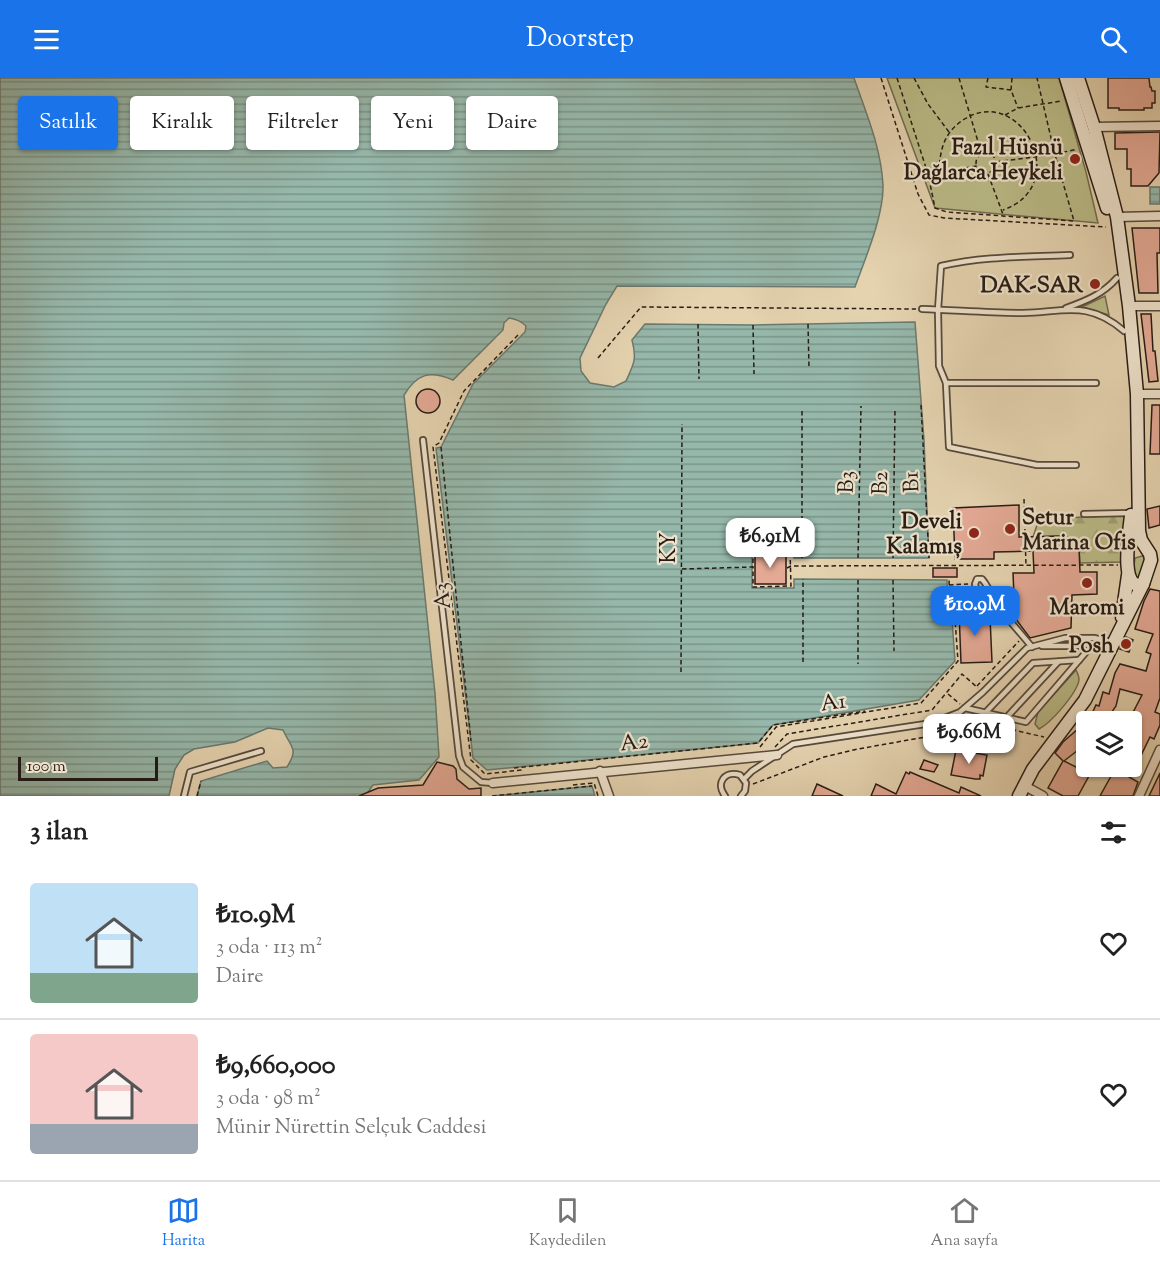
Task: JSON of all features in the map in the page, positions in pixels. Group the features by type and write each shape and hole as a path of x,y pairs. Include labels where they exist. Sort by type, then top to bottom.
{"street":[{"path":"1066,78 1114,222 1117,278 1131,394 1131,513 1128,565 1113,638"},
{"path":"1043,796 1022,791 1033,769 1053,739 1085,700 1113,638 1143,584 1152,552 1141,540 1138,520 1137,394 1129,306 1094,127 1078,78"},
{"path":"1094,127 1160,126"},
{"path":"1114,222 1160,216"},
{"path":"1129,306 1160,306"},
{"path":"1137,394 1160,394"},
{"path":"1143,584 1132,584 1128,565 1136,547 1152,552"},
{"path":"493,783 777,755"},
{"path":"1139,796 1159,755"},
{"path":"600,771 609,796"}],"lane":[{"path":"1070,255 1004,257 940,266 939,366 946,383 949,447 1037,465 1076,465"},
{"path":"1064,309 1097,296 1110,287 1117,278"},
{"path":"922,309 1025,313 1064,309 1096,313 1115,323 1124,331"},
{"path":"946,383 1096,383"},
{"path":"423,440 459,756 463,767 481,782 493,783"},
{"path":"1084,514 1131,513"},
{"path":"1004,614 983,581 977,579 975,584 981,593 1034,646 1093,645 1113,638"},
{"path":"744,779 793,744 932,723 965,708 1025,650 1034,646 1065,638 1113,638"},
{"path":"965,708 1026,722 1093,645"},
{"path":"986,712 1033,663 1080,660"},
{"path":"1007,717 1058,662"},
{"path":"184,796 190,772 261,751"},
{"path":"725,796 720,784 724,777 736,773 744,779 746,787 741,796"}],"path":[{"path":"881,78 918,194 929,215 1005,221 1114,222"},
{"path":"897,78 928,174 935,208 947,212 1074,221 1055,155 1037,78"},
{"path":"914,78 928,104 949,132"},
{"path":"959,78 982,155"},
{"path":"988,78 986,87 1011,90"},
{"path":"1012,78 1011,90 1018,108"},
{"path":"1004,115 1018,108 1072,98"},
{"path":"939,171 941,146 949,132 971,115 997,112 1015,121 1032,142 1036,155 1037,175 1029,193 1014,206 1003,210"},
{"path":"996,162 1036,155 1055,155 1088,147"},
{"path":"982,155 991,155 996,162 994,169 988,173 980,171 977,166 978,158 982,155"},
{"path":"913,176 977,166"},
{"path":"988,173 1005,221"},
{"path":"598,358 641,307 922,309"},
{"path":"698,324 699,379"},
{"path":"808,324 809,368"},
{"path":"753,325 754,374"},
{"path":"518,335 464,391 439,443 433,447 471,760 485,774 760,747 776,727 921,703 958,661 955,619 950,616 949,578"},
{"name":"B1","path":"921,405 929,558"},
{"name":"B3","path":"858,558 861,406"},
{"name":"B2","path":"893,558 895,408"},
{"path":"802,409 802,558"},
{"name":"KY","path":"681,672 682,424"},
{"name":"A3","path":"441,447 471,741"},
{"path":"1024,499 1026,566"},
{"path":"753,550 790,550 791,586 753,587 753,567 753,550"},
{"path":"787,568 791,566 1128,565"},
{"path":"682,569 753,567"},
{"path":"803,579 803,662"},
{"path":"858,580 858,664"},
{"path":"894,580 894,651"},
{"path":"949,585 975,584"},
{"path":"976,686 1024,635"},
{"path":"766,756 787,734 932,710 962,674 983,692"},
{"path":"947,693 965,708"},
{"name":"A1","path":"758,743 773,725 921,703"},
{"path":"752,790 753,783 824,757 858,748 930,735 970,720 1053,739"},
{"name":"A2","path":"514,768 758,743"},
{"path":"198,796 201,781"},
{"path":"491,792 594,783 598,796"},
{"path":"492,796 592,786"}],"green space":[{"path":"887,78 1059,78 1098,223 935,208"},
{"path":"1105,296 1109,315 1082,307"},
{"path":"1125,515 1123,562 1080,563 1079,548 1062,549 1062,536 1033,537 1037,525 1064,518"},
{"path":"1142,556 1145,558 1138,578 1133,572 1135,558"},
{"path":"1076,670 1079,680 1069,700 1039,729 1035,724 1038,712"}],"shaded area":[{"path":"0,78 854,78 876,144 883,185 877,223 855,287 617,286 580,358 581,371 590,383 614,387 626,381 634,361 632,340 645,324 915,322 924,440 929,558 794,558 793,548 752,547 752,588 794,588 794,579 947,580 948,618 952,620 955,661 919,700 773,725 758,743 487,770 473,758 436,448 441,447 473,384 525,332 524,324 509,318 504,323 503,330 453,380 437,375 424,376 414,382 404,395 435,693 439,757 419,780 373,785 367,796 197,796 201,781 267,761 273,768 287,767 293,756 293,748 283,730 268,728 235,742 194,749 184,755 175,769 169,796 0,796"},
{"path":"1150,187 1160,187 1160,204 1150,204"},
{"path":"592,786 595,796 492,796"}],"building":[{"path":"1108,78 1149,78 1150,87 1152,91 1155,91 1155,103 1152,103 1152,108 1119,110 1119,108 1108,108"},
{"path":"1160,132 1159,173 1148,186 1131,186 1131,169 1127,169 1127,149 1115,149 1115,133"},
{"path":"1132,228 1160,228 1160,253 1157,253 1158,293 1139,293"},
{"path":"1141,314 1151,314 1153,351 1155,351 1158,381 1149,382"},
{"path":"423,389 433,389 440,396 440,406 433,413 423,413 416,406 416,396"},
{"path":"1152,405 1160,405 1160,454 1150,454"},
{"path":"1019,505 1019,537 1062,536 1062,549 1079,548 1080,572 1097,572 1097,594 1072,595 1071,628 1030,638 1015,618 1013,573 1034,573 1033,551 994,552 994,559 955,559 953,508"},
{"path":"1160,506 1160,525 1149,528 1147,509"},
{"path":"755,554 786,554 786,584 755,584"},
{"path":"933,568 957,568 957,577 933,577"},
{"path":"1150,589 1160,591 1160,698 1155,712 1160,714 1160,725 1154,739 1150,737 1142,753 1142,711 1134,711 1142,695 1120,689 1113,711 1093,711 1096,705 1099,706 1103,692 1109,694 1120,664 1146,671 1151,654 1146,652 1153,634 1135,629"},
{"path":"959,611 975,611 990,617 992,662 961,663"},
{"name":"Posh","path":"1126,637 1133,640 1129,652 1120,649"},
{"path":"1076,731 1076,752 1064,761 1076,767 1076,777 1088,777 1078,796 1063,796 1048,788 1063,761 1055,753"},
{"path":"956,750 987,755 983,776 980,775 980,779 951,775"},
{"path":"924,760 938,765 934,772 920,769"},
{"path":"437,762 453,766 456,769 457,779 469,789 481,788 481,796 359,796 378,788 423,785"},
{"path":"906,772 959,793 961,787 981,796 871,796 876,784 896,794"},
{"path":"1160,773 1160,796 1149,796"},
{"path":"1111,777 1129,777 1138,782 1133,796 1100,796"},
{"path":"817,784 843,796 812,796"}],"place":[{"name":"Fazıl Hüsnü Dağlarca Heykeli","path":"1075,159"},
{"name":"DAK-SAR","path":"1095,284"},
{"name":"Setur Marina Ofis","path":"1010,529"},
{"name":"Develi Kalamış","path":"974,533"},
{"name":"Maromi","path":"1087,583"},
{"name":"Posh","path":"1126,644"}]}
